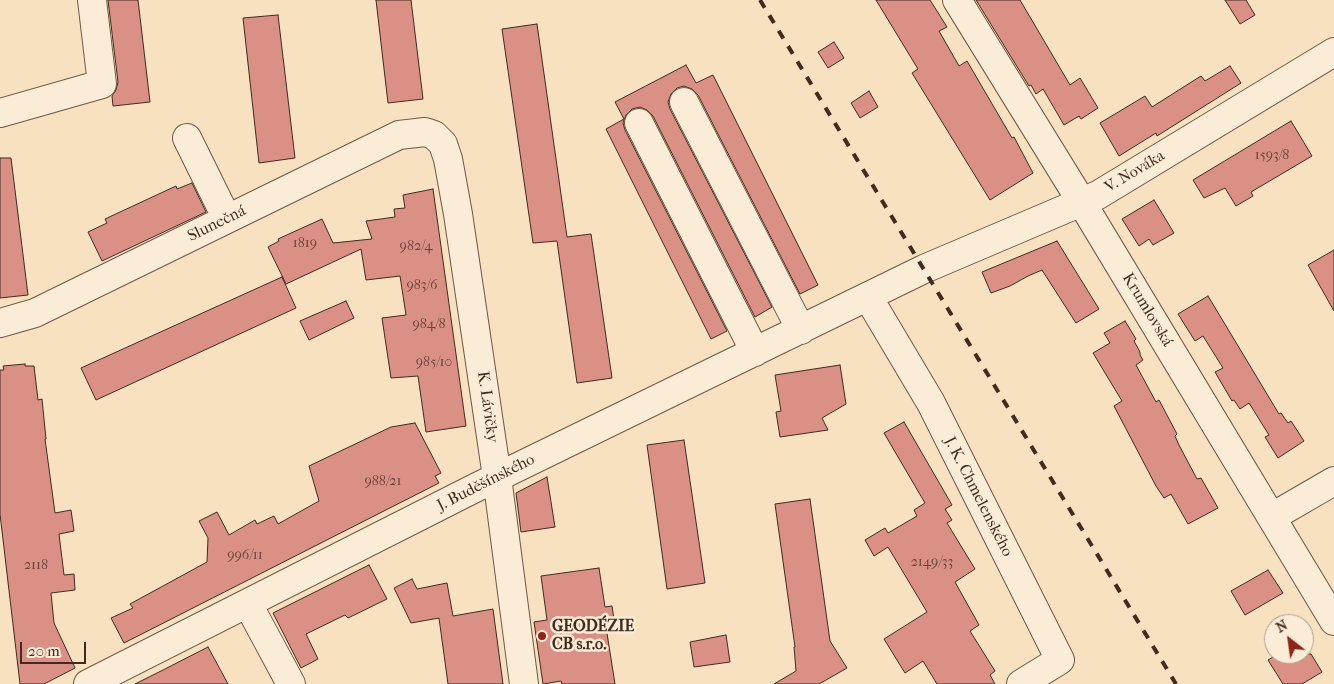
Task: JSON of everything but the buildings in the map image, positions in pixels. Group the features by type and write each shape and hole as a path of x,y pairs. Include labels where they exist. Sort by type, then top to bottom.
{"street":[{"path":"0,113 102,84 92,0"},
{"name":"Krumlovská","path":"957,0 1082,203 1334,621"},
{"name":"V. Nováka","path":"877,292 924,269 1098,195 1334,52"},
{"path":"684,102 801,330"},
{"path":"639,123 754,352"},
{"name":"Slunečná","path":"0,323 35,313 399,135 425,132 434,135"},
{"name":"K. Lávičky","path":"434,135 443,144 448,159 458,214 497,477 524,684"},
{"path":"187,138 227,219"},
{"name":"J. Buděšínského","path":"88,684 497,477 877,292"},
{"name":"J. K. Chmelenského","path":"877,292 1060,660 1021,684"},
{"path":"1272,517 1334,480"},
{"path":"248,604 291,684"}],"railway":[{"path":"760,0 1176,684"}],"place":[{"name":"GEODÉZIE CB s.r.o.","path":"542,636"}]}
